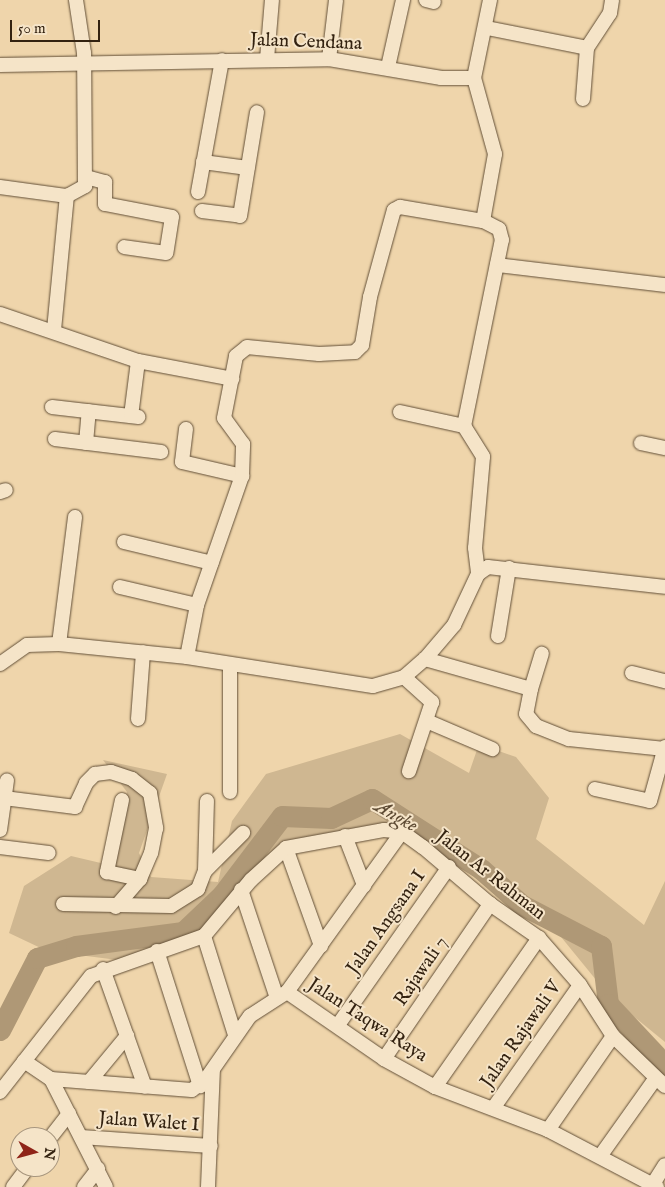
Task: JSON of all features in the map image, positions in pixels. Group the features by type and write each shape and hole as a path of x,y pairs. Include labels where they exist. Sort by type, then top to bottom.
{"street":[{"path":"0,187 67,196 85,186 84,63 76,0"},
{"path":"267,59 272,0"},
{"path":"330,59 336,0"},
{"path":"388,67 403,0"},
{"path":"483,221 495,154 474,78 487,28 490,0"},
{"path":"583,99 587,48 610,13 612,0"},
{"path":"487,28 587,48"},
{"name":"Jalan Cendana","path":"0,65 330,59 388,67 441,78 474,78"},
{"path":"198,192 222,60"},
{"path":"202,212 240,216 257,112"},
{"path":"203,162 248,168"},
{"path":"86,177 105,182 105,204 172,217 166,252 124,247"},
{"path":"54,330 67,196"},
{"path":"187,657 197,605 242,476 243,444 224,418 236,356 247,347 319,354 360,349 371,291 397,207 483,221 502,233 464,426 485,464 474,548 478,574"},
{"path":"497,265 665,286"},
{"path":"0,314 54,330 138,361 232,379"},
{"path":"52,407 134,417 138,361"},
{"path":"86,443 89,411"},
{"path":"400,412 464,426"},
{"path":"186,429 182,462 242,476"},
{"path":"54,439 161,452"},
{"path":"640,443 665,448"},
{"path":"59,644 75,517"},
{"path":"124,542 212,563"},
{"path":"0,664 27,645 59,644 187,657 373,686 404,677 425,659 454,625 478,574 488,567 665,587"},
{"path":"498,636 509,568"},
{"path":"120,587 197,605"},
{"path":"138,719 143,652"},
{"path":"542,654 526,714 536,726 569,739 665,748 661,781 648,801 595,789"},
{"path":"425,659 531,690"},
{"path":"230,665 230,792"},
{"path":"632,672 665,681"},
{"path":"404,677 430,698 429,722 410,770"},
{"path":"429,722 492,749"},
{"path":"4,798 75,808 86,783 95,774 111,772 132,779 150,794 155,809 151,853 140,879 116,907"},
{"path":"0,826 7,780"},
{"path":"122,800 107,872 140,879"},
{"path":"63,904 116,907 171,906 198,889 205,871 207,801"},
{"path":"0,1092 75,993 103,969 204,936 241,890 286,848 384,830 402,832 321,946 282,994 241,890"},
{"name":"Jalan Ar Rahman","path":"402,832 449,867 490,904 539,938 580,985 613,1036 660,1082"},
{"path":"205,871 243,833"},
{"path":"345,836 364,886"},
{"path":"0,847 49,853"},
{"path":"286,848 321,946"},
{"name":"Jalan Angsana I","path":"338,1025 449,867"},
{"name":"Rajawali 7","path":"384,1059 490,904"},
{"path":"204,936 236,1035"},
{"path":"435,1087 539,938"},
{"path":"51,1080 192,1090 200,1086 157,951"},
{"path":"103,969 145,1087"},
{"name":"Jalan Rajawali V","path":"494,1107 580,985"},
{"name":"Jalan Taqwa Raya","path":"200,1086 250,1016 282,994 338,1025 384,1059 435,1087 494,1107 548,1130 601,1155 655,1186"},
{"path":"89,1082 127,1036"},
{"path":"548,1130 613,1036"},
{"path":"24,1061 51,1080 83,1137 106,1187"},
{"path":"208,1187 213,1070"},
{"path":"601,1155 660,1082"},
{"path":"59,1127 69,1114"},
{"name":"Jalan Walet I","path":"83,1137 211,1146"},
{"path":"655,1186 665,1165"},
{"path":"84,1187 98,1169"}],"shaded area":[{"path":"400,734 469,773 479,744 516,757 549,798 536,839 644,925 665,881 665,1042 610,997 557,932 424,828 294,845 259,876 229,915 192,937 118,960 47,951 9,933 24,886 71,856 105,864 127,792 103,760 167,774 139,853 151,877 218,882 232,821 266,774"}],"waterway":[{"name":"Angke","path":"0,1030 37,958 76,946 183,932 222,895 282,816 331,818 372,799 481,869 522,905 601,946 608,1004 665,1065"}]}
